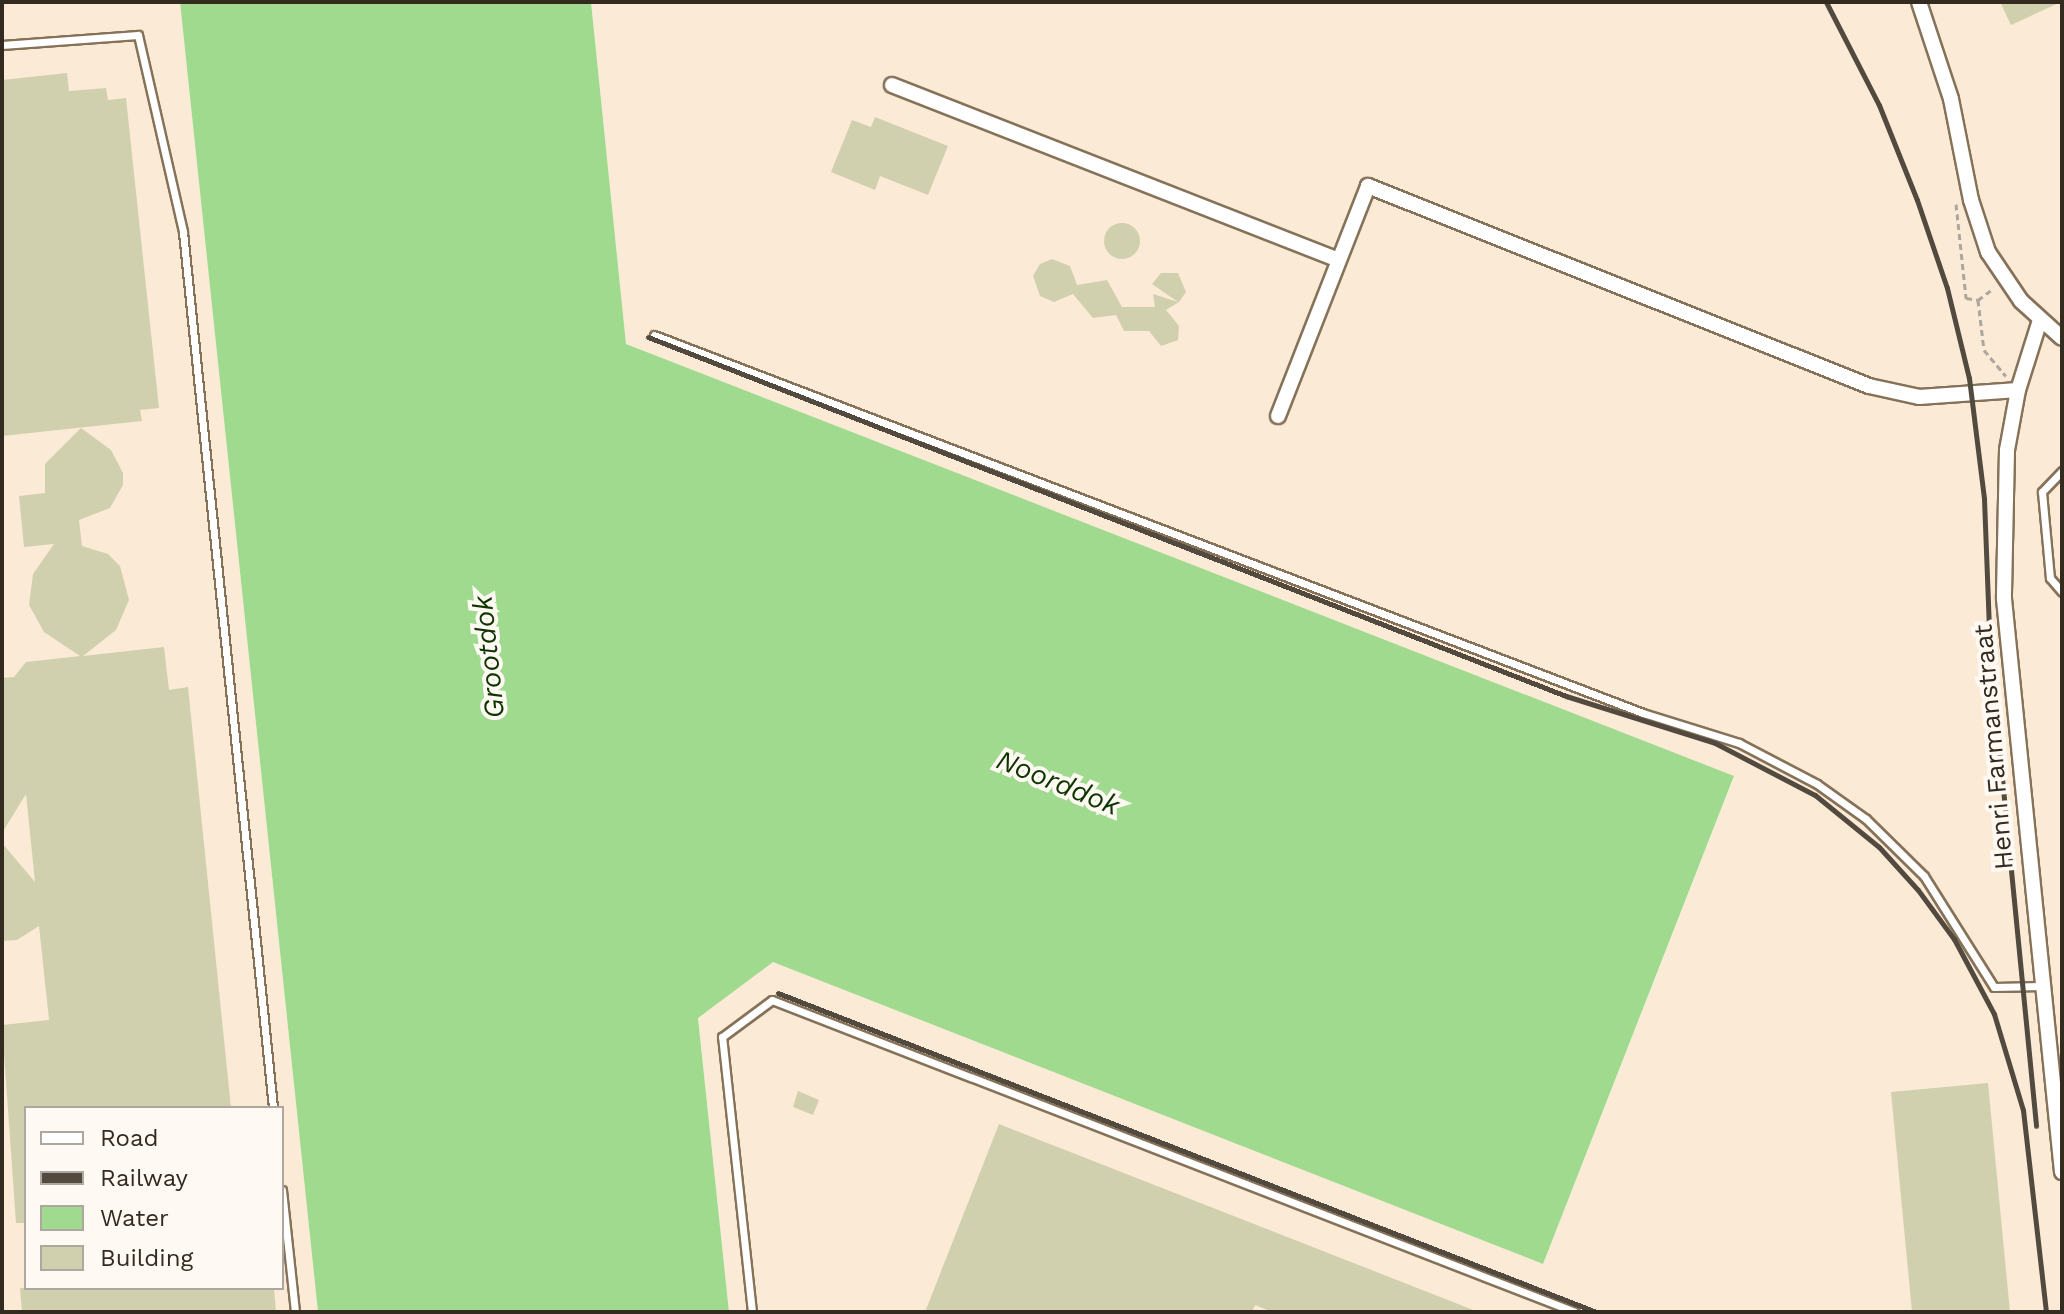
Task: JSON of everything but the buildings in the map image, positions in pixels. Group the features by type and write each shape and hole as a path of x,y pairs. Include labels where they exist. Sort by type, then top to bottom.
{"street":[{"path":"1919,2 1951,99 1971,200 1988,252 2040,320 2062,338"},
{"path":"892,85 1338,260"},
{"path":"1278,416 1368,186 1869,386 1919,397 2018,390"},
{"name":"Henri Farmanstraat","path":"2040,320 2018,390 2003,491 2004,599 2062,1172"}],"lane":[{"path":"2,45 138,35 183,232 273,1106"},
{"path":"654,335 1643,713 1739,743 1817,784 1866,819 1924,876 1994,987 2042,986"},
{"path":"2062,471 2042,492 2050,578 2062,592"},
{"path":"752,1312 722,1037 772,1000 1575,1312"},
{"path":"284,1209 295,1312"}],"path":[{"path":"1978,300 1984,350 2018,390"}],"shaded area":[{"path":"2,2 180,2 318,1312 2,1312"},
{"path":"591,2 2062,2 2062,1312 729,1312 698,1018 773,961 1543,1264 1734,777 626,344"}],"water":[{"path":"180,2 591,2 626,344 1734,776 1543,1264 773,962 698,1018 729,1312 318,1312"}],"railway":[{"path":"1826,2 1879,105 1917,200 1947,288 1969,378 1984,499 1990,656 2036,1126"},
{"path":"648,337 1566,696 1715,743 1815,795 1879,847 1918,890 1954,939 1994,1014 2023,1110 2046,1312"},
{"path":"778,993 1596,1312"}],"water label":[{"name":"Grootdok","path":"489,657"},
{"name":"Noorddok","path":"1058,783"}]}
